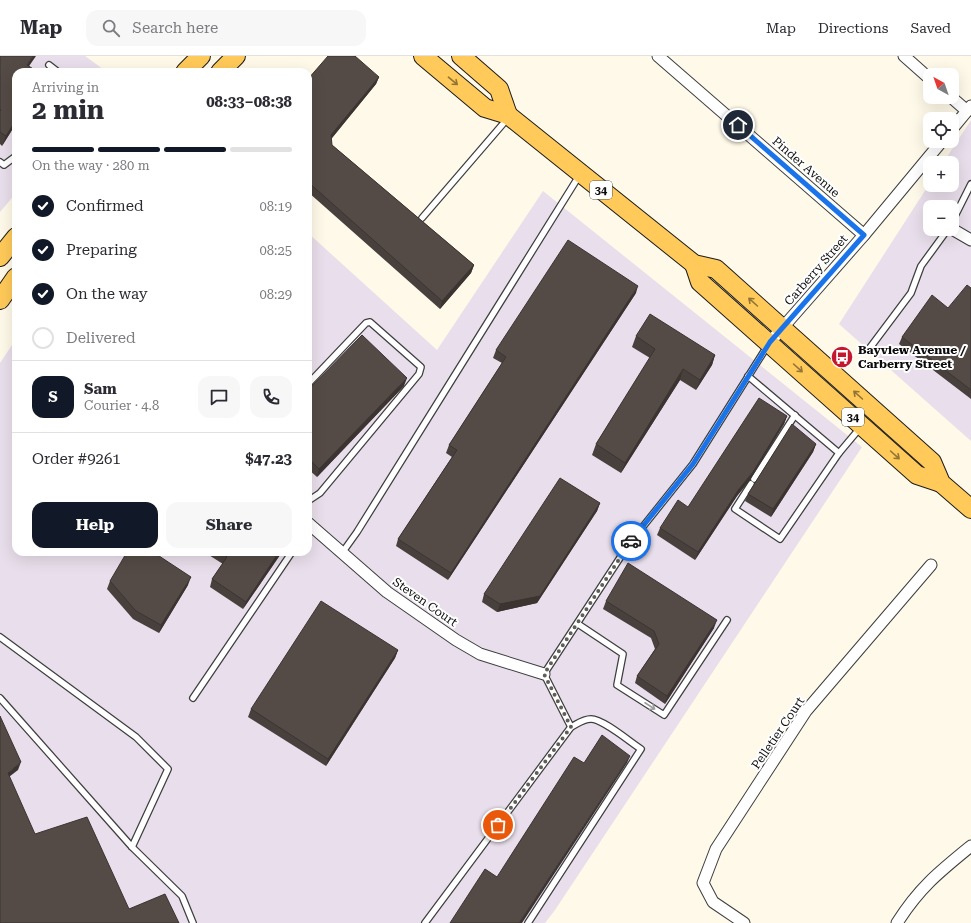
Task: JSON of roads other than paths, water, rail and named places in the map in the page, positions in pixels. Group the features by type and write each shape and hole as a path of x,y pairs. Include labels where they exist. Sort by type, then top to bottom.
{"main road":[{"path":"189,68 201,56"},
{"path":"224,68 236,56"},
{"name":"34","path":"423,56 485,108 509,116 694,264 716,269 932,462 942,483 971,509"},
{"path":"461,56 499,89 509,116"},
{"name":"34","path":"694,264 700,282 770,342 917,475 942,483"},
{"path":"0,300 12,283"}],"street":[{"name":"Pinder Avenue","path":"658,56 864,235"},
{"path":"904,56 923,73"},
{"path":"959,102 969,109 959,121"},
{"name":"Carberry Street","path":"770,342 864,235 936,148"},
{"path":"959,233 971,240"},
{"name":"Steven Court","path":"312,528 387,592 456,640 480,654 544,674"},
{"name":"Pelletier Court","path":"744,923 713,902 703,883 716,850 806,711 931,565"},
{"path":"897,923 909,904 930,879 971,846"}],"lane":[{"path":"422,218 509,116"},
{"path":"0,162 4,165 12,159"},
{"path":"342,553 357,532 581,174"},
{"path":"959,208 971,184"},
{"path":"869,349 911,293 922,266 943,236"},
{"path":"312,380 366,323 370,322 421,367 419,374 320,493 312,498"},
{"path":"571,727 544,674 629,544 693,464 770,342"},
{"path":"748,376 839,452"},
{"path":"795,414 735,509 780,540 839,452 862,426"},
{"path":"193,698 289,556"},
{"path":"578,624 623,654 617,685 664,715 727,620"},
{"path":"0,637 136,737 168,769 132,847"},
{"path":"0,698 132,847 182,896 193,923"},
{"path":"425,923 571,727 584,720 592,719 601,722 641,749 528,923"}],"place":[{"name":"Bayview Avenue / Carberry Street","path":"842,357"}]}
